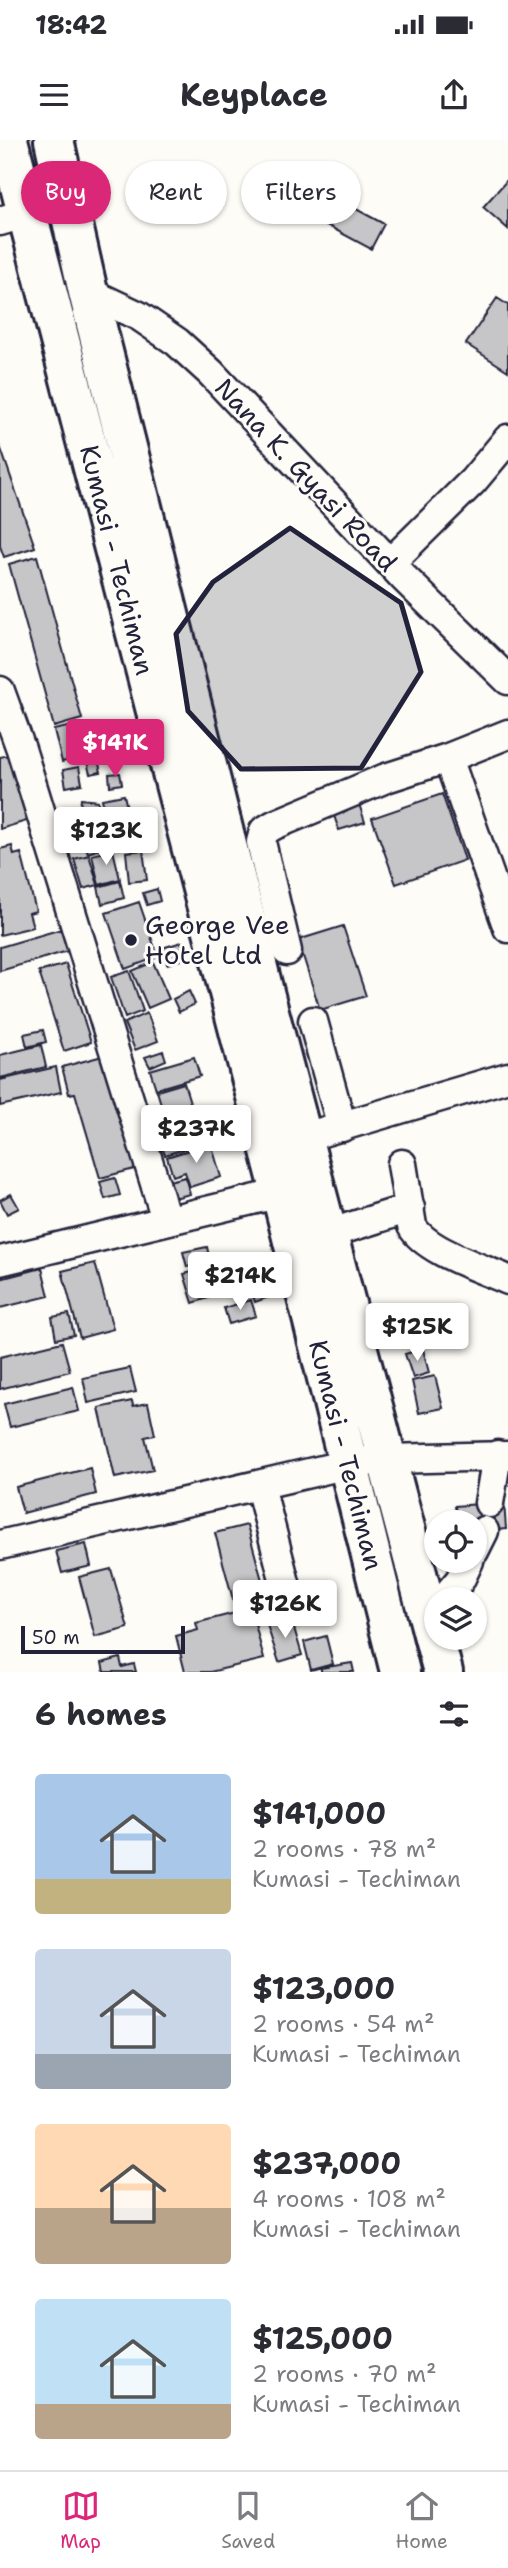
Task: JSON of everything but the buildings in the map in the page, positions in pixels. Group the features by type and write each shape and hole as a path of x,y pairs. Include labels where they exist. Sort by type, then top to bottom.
{"highway":[{"name":"Kumasi - Techiman","path":"8,140 14,217 281,1193 400,1672"},
{"path":"54,140 88,292 302,1138 387,1459 429,1587"},
{"path":"441,1650 443,1672"}],"street":[{"name":"Nana K. Gyasi Road","path":"88,292 139,316 177,342 211,373 390,563 508,680"},
{"path":"390,563 473,481 508,439"},
{"path":"0,691 21,748 166,1219"},
{"path":"287,951 261,842 264,831 386,778 449,758 508,734"},
{"path":"449,758 508,928"},
{"path":"313,1021 342,1127"},
{"path":"302,1138 508,1077"},
{"path":"402,1164 412,1226 417,1234 429,1244 508,1280"},
{"path":"2,1257 281,1193"},
{"path":"327,1234 411,1208"},
{"path":"0,1545 348,1464 387,1459 503,1456 489,1503"},
{"path":"260,1486 291,1606"}],"highlighted area":[{"path":"290,528 401,603 421,672 361,768 241,769 188,711 176,634 213,582"}],"place":[{"name":"George Vee Hotel Ltd","path":"131,940"}]}
